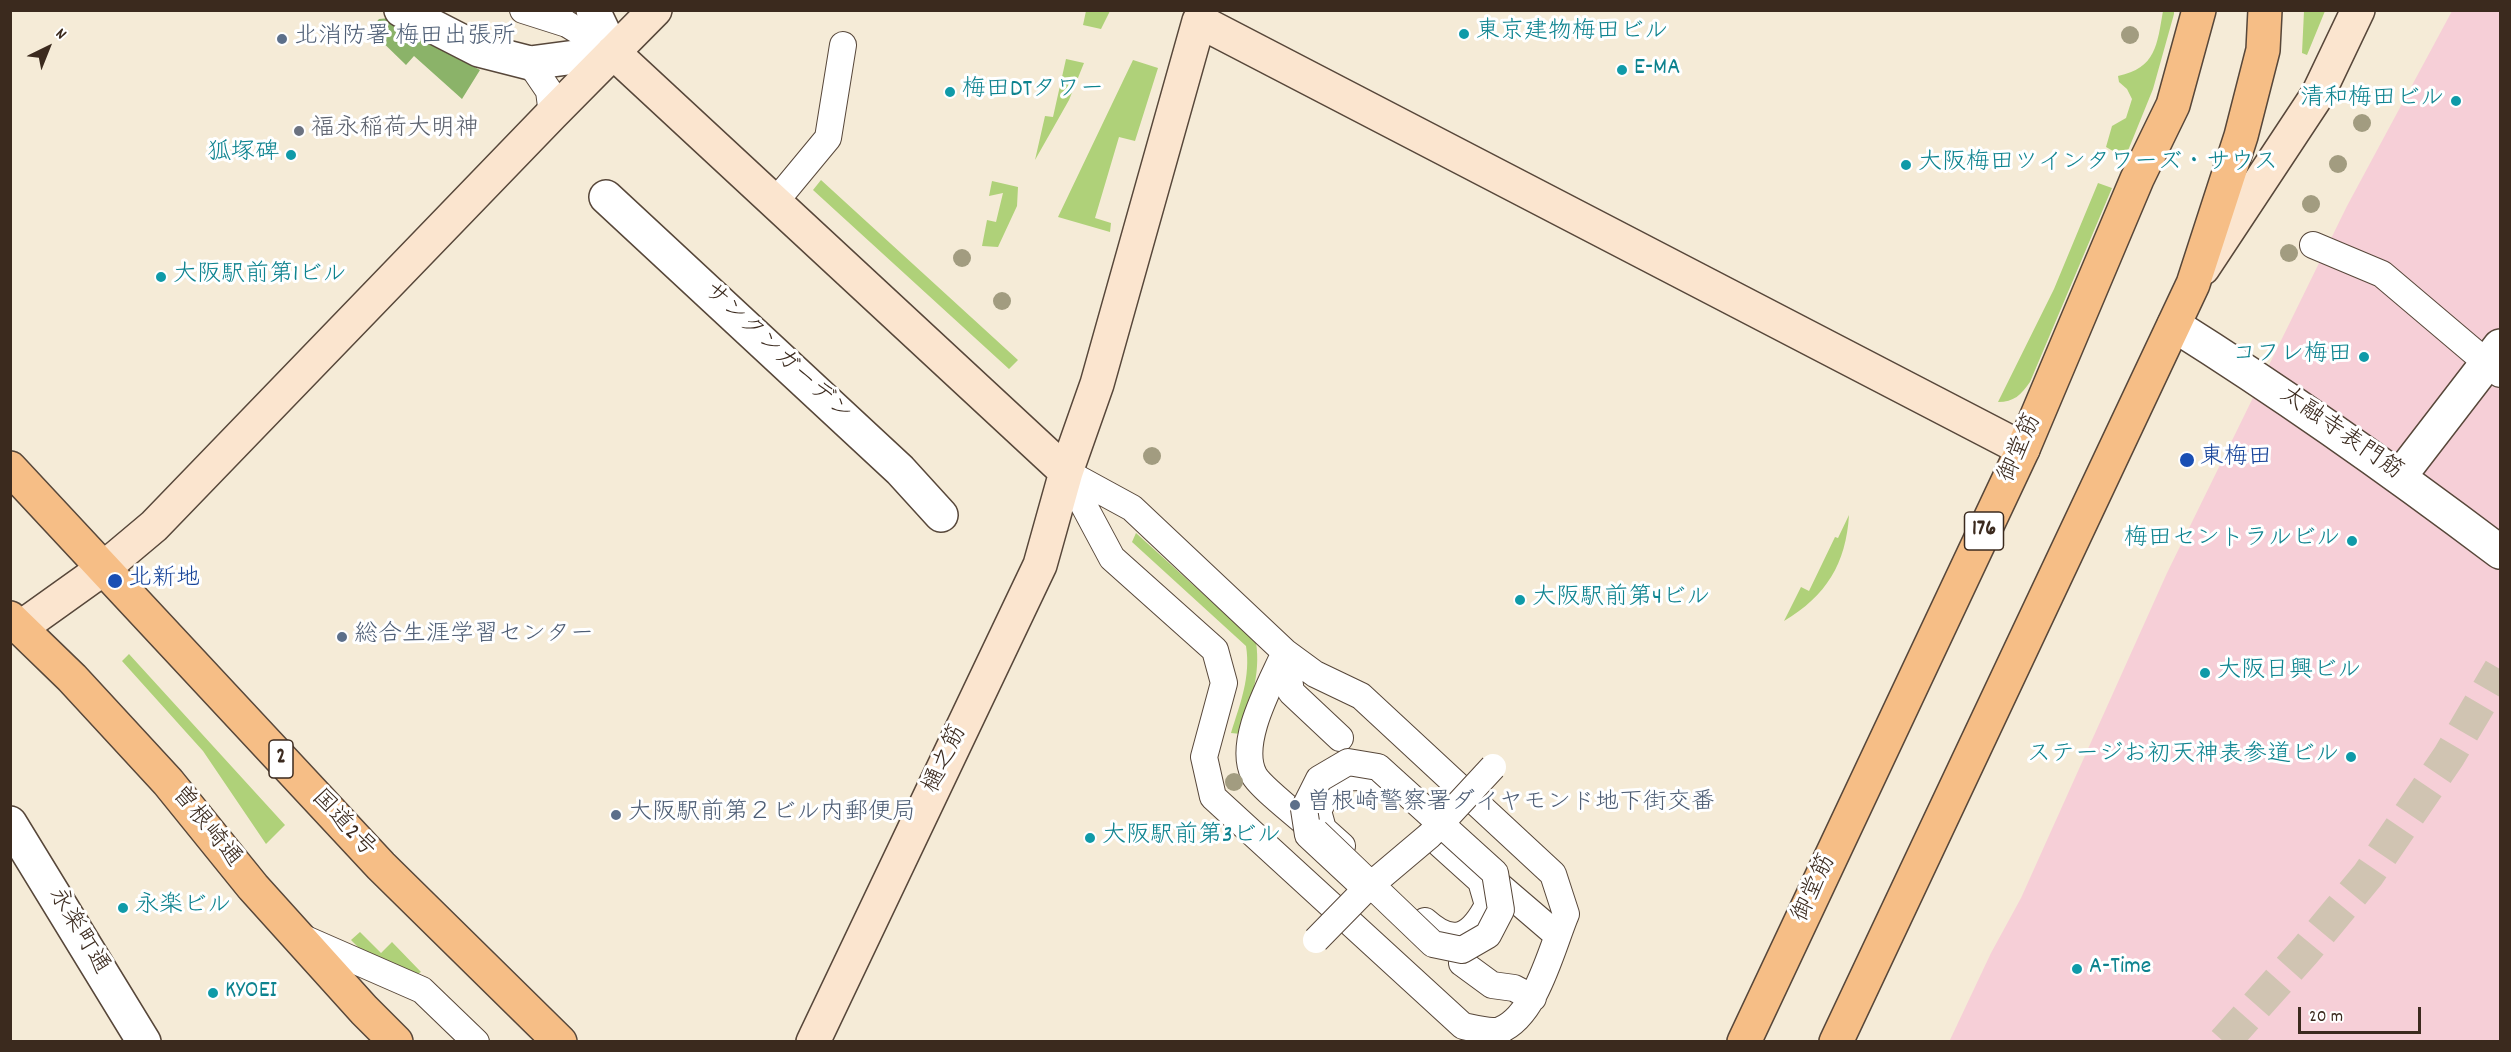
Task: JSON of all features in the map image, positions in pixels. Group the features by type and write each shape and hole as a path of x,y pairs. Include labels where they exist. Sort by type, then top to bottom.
{"highway":[{"name":"御堂筋","path":"1744,1041 2023,449 2137,179 2173,105 2199,10"},
{"path":"1836,1041 2193,284 2241,136 2263,50 2265,10"},
{"name":"国道2号","path":"10,468 381,866 560,1041"},
{"name":"曽根崎通","path":"14,627 72,678 168,782 253,887 364,1010 396,1041"}],"street":[{"path":"401,10 479,50 530,63 613,52"},
{"path":"593,10 613,52 1066,472"},
{"path":"14,627 104,568 154,526 655,10"},
{"path":"2193,284 2318,94 2358,10"},
{"path":"1199,16 2023,449"},
{"name":"樋之筋","path":"813,1041 1040,565 1066,472 1097,384 1199,16"},
{"name":"サンクンガーデン","path":"606,197 900,470 941,515"},
{"name":"太融寺表門筋","path":"2175,325 2251,373 2400,476 2500,552"},
{"path":"2400,476 2496,361"},
{"name":"永楽町通","path":"10,823 144,1041"}],"lane":[{"path":"523,10 567,24 613,52"},
{"path":"776,201 828,138 843,45"},
{"path":"530,63 549,91 552,114"},
{"path":"2313,245 2382,274 2496,361"},
{"path":"1066,472 1132,508 1285,652 1316,674 1362,696 1552,874 1566,914 1533,998 1519,1018 1498,1031 1463,1026 1213,797 1204,757 1224,683 1215,650 1112,558 1066,472"},
{"path":"1285,652 1291,692 1340,738"},
{"path":"1285,652 1251,734 1248,759 1255,778 1316,832 1433,944 1462,950 1488,935 1501,910 1495,873 1378,767 1348,762 1319,779 1304,809 1308,835 1366,889"},
{"path":"1316,940 1366,889 1430,835 1493,767"},
{"path":"1430,835 1480,881 1488,905 1477,926 1459,936 1439,933 1430,926 1323,829 1318,811 1329,788 1351,775 1374,778 1557,935"},
{"path":"299,936 422,990 476,1041"},
{"path":"1462,963 1492,985 1514,988 1533,998"}],"shaded area":[{"path":"2452,11 2500,11 2500,1041 1949,1042 1991,953 2021,898 2167,573 2347,206"}],"green space":[{"path":"1086,11 1110,11 1101,29 1083,25"},
{"path":"2163,11 2174,11 2174,14 2153,89 2125,158 2106,147 2112,126 2126,118 2132,99 2127,89 2119,82 2118,76 2131,72 2147,61 2156,44"},
{"path":"2304,11 2325,11 2307,55 2302,53"},
{"path":"391,18 427,42 480,70 462,99 414,56 406,65 370,30 379,19"},
{"path":"1066,59 1084,63 1069,100 1035,160 1045,116 1053,117"},
{"path":"1133,60 1158,68 1135,141 1119,137 1095,218 1111,223 1110,232 1058,217"},
{"path":"821,180 1018,360 1009,369 813,190"},
{"path":"992,181 1018,187 1017,206 998,247 982,246 987,220 996,222 1003,193 989,196"},
{"path":"2098,183 2112,188 2030,382 2017,397 1998,402 2054,289"},
{"path":"1849,515 1843,549 1831,577 1811,601 1784,621 1801,587 1809,591 1835,537 1838,538"},
{"path":"1136,533 1256,642 1256,677 1241,734 1231,733 1246,680 1246,646 1132,542"},
{"path":"129,654 285,825 266,844 203,751 122,661"},
{"path":"360,932 381,953 392,942 421,972 416,975 364,953 351,940"}],"tunnel":[{"path":"2224,1042 2305,951 2368,875 2449,756 2500,669"}],"place":[{"name":"東京建物梅田ビル","path":"1464,34"},
{"name":"北消防署 梅田出張所","path":"282,39"},
{"name":"E-MA","path":"1622,70"},
{"name":"梅田DTタワー","path":"950,92"},
{"name":"清和梅田ビル","path":"2456,101"},
{"name":"福永稲荷大明神","path":"299,131"},
{"name":"狐塚碑","path":"291,155"},
{"name":"大阪梅田ツインタワーズ・サウス","path":"1906,165"},
{"name":"大阪駅前第1ビル","path":"161,277"},
{"name":"コフレ梅田","path":"2364,357"},
{"name":"東梅田","path":"2187,460"},
{"name":"梅田セントラルビル","path":"2352,541"},
{"name":"北新地","path":"115,581"},
{"name":"大阪駅前第4ビル","path":"1520,600"},
{"name":"総合生涯学習センター","path":"342,637"},
{"name":"大阪日興ビル","path":"2205,673"},
{"name":"ステージお初天神表参道ビル","path":"2351,757"},
{"name":"曽根崎警察署ダイヤモンド地下街交番","path":"1295,805"},
{"name":"大阪駅前第２ビル内郵便局","path":"616,815"},
{"name":"大阪駅前第3ビル","path":"1090,838"},
{"name":"永楽ビル","path":"123,908"},
{"name":"A-Time","path":"2077,969"},
{"name":"KYOEI","path":"213,993"}]}
